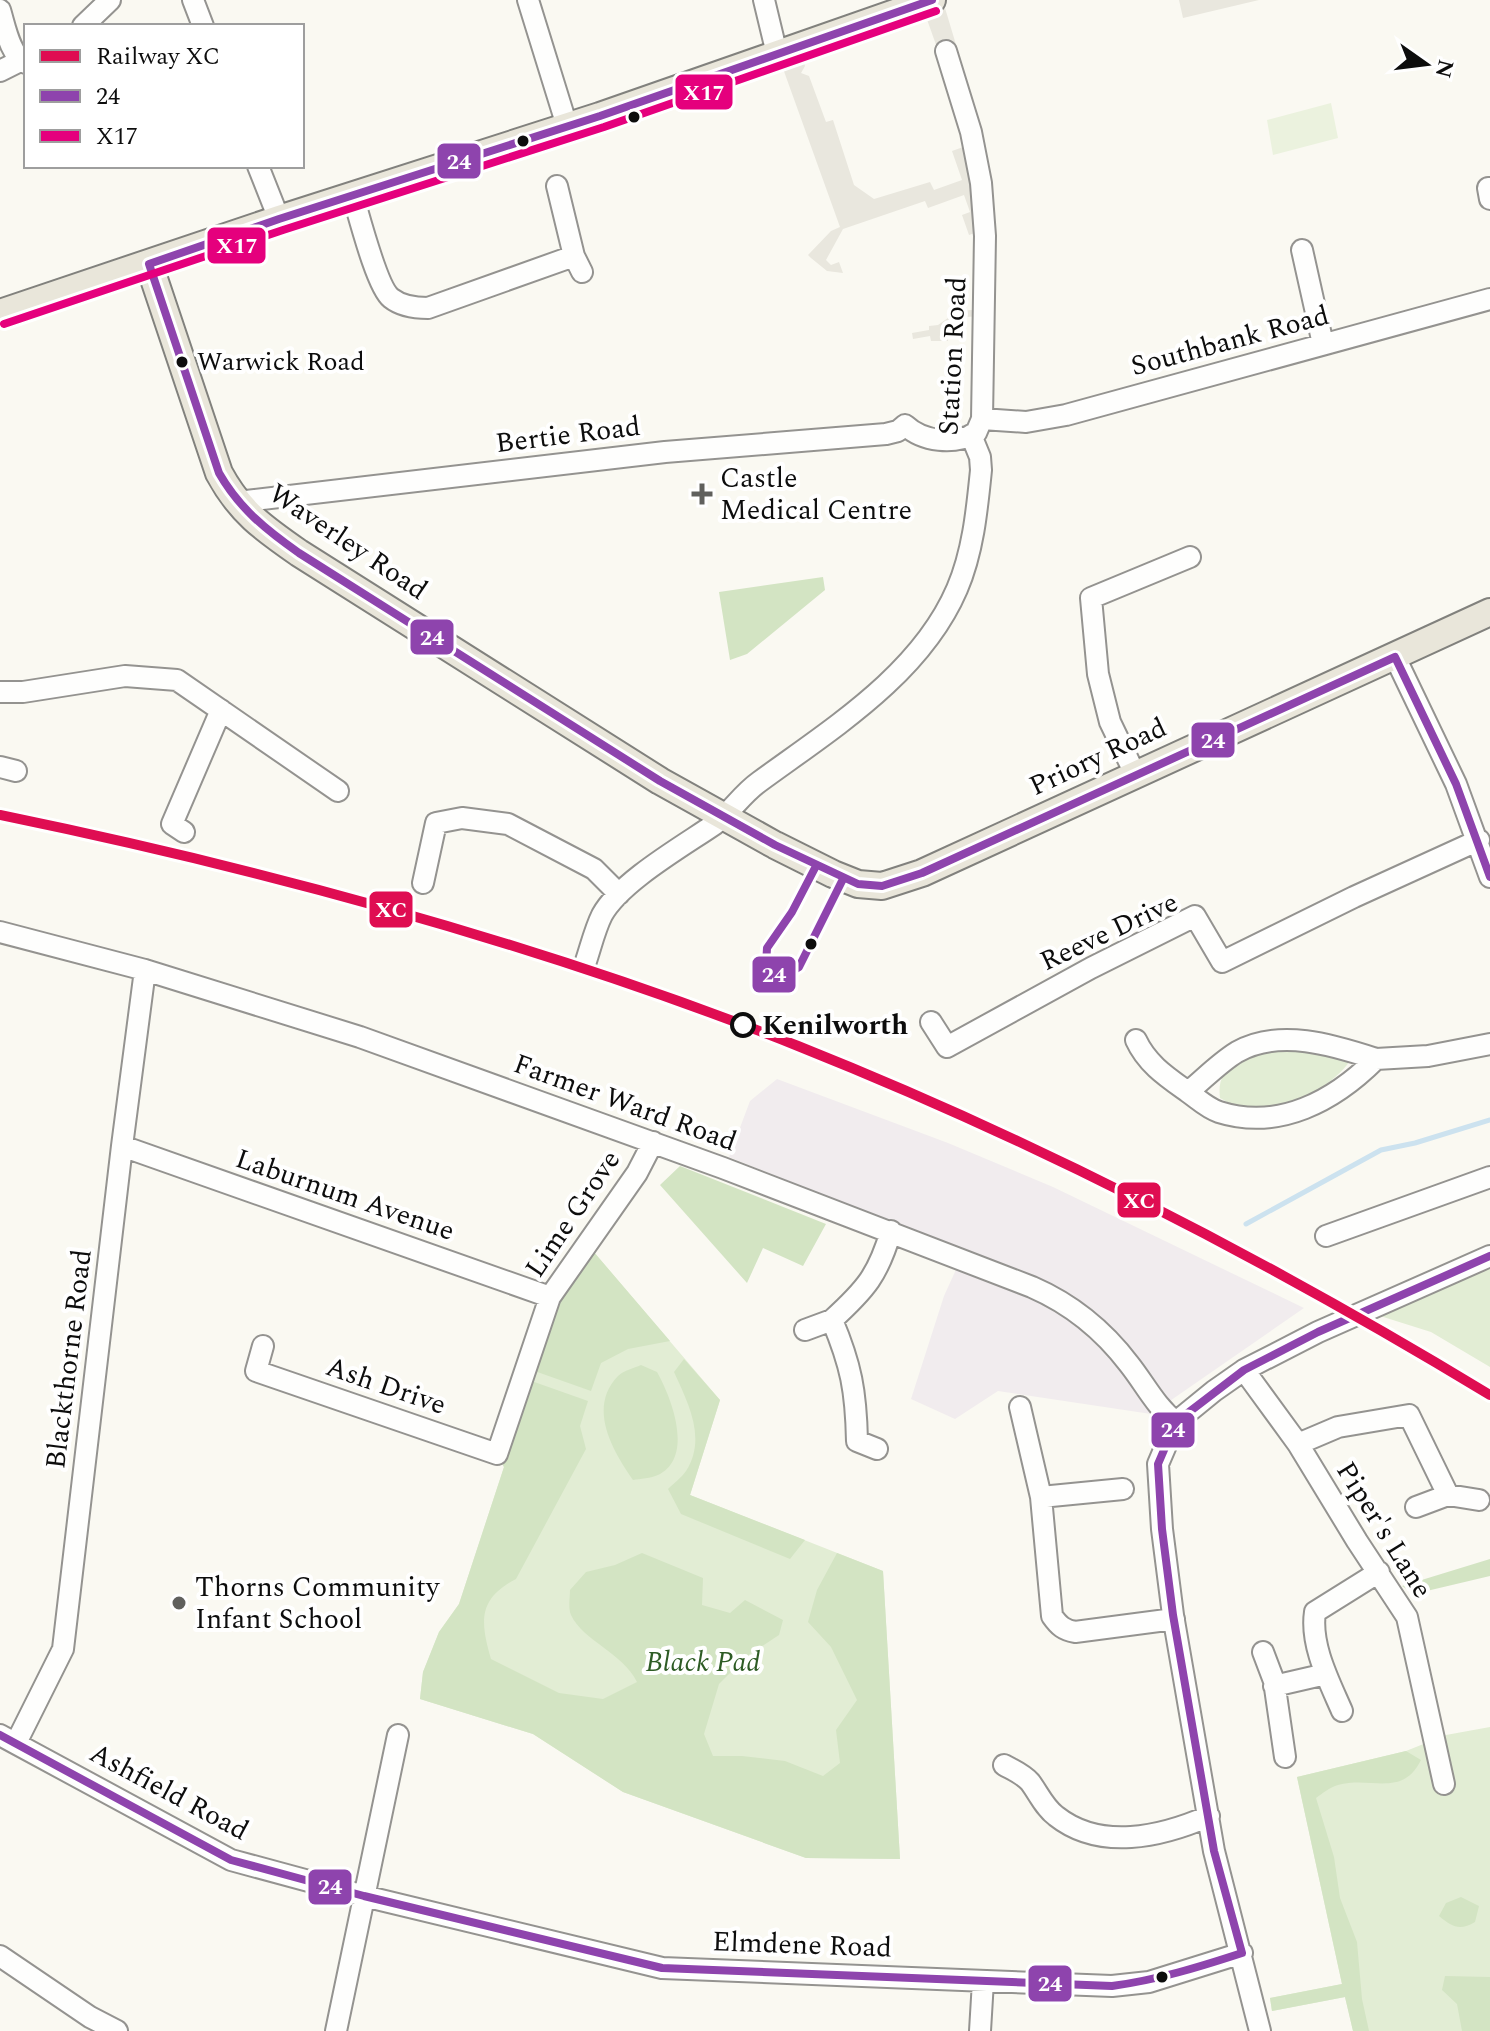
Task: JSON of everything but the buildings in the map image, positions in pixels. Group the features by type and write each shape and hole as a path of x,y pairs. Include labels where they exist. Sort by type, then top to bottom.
{"main road":[{"path":"0,313 567,126 930,0"},
{"name":"Waverley Road","path":"149,264 219,473 237,502 263,528 617,754 724,817 816,866"},
{"name":"Priory Road","path":"816,866 858,884 882,886 902,881 1490,612"}],"street":[{"path":"85,24 110,0"},
{"path":"193,0 202,24"},
{"path":"528,0 567,126"},
{"path":"764,0 777,54"},
{"path":"0,10 23,62 0,71"},
{"name":"Station Road","path":"619,894 724,817 742,795 829,733 865,702 900,669 941,620 957,589 967,560 977,511 981,470 977,427 985,236 981,183 971,132 946,51"},
{"path":"259,168 279,219"},
{"path":"353,196 380,281 388,296 413,308 428,308 578,264 557,186"},
{"path":"1490,188 1490,199"},
{"path":"1302,250 1323,344"},
{"name":"Southbank Road","path":"905,425 913,433 927,438 955,440 977,427 1066,415 1490,299"},
{"name":"Bertie Road","path":"237,502 665,452 886,434 898,431 905,425"},
{"path":"1136,776 1107,710 1098,674 1091,598 1190,557"},
{"path":"1395,657 1456,784 1490,877"},
{"path":"0,692 23,692 125,676 177,680 338,791"},
{"path":"184,832 172,824 221,710"},
{"path":"423,883 436,823 462,818 508,824 594,869 619,894 603,914 586,961"},
{"name":"Reeve Drive","path":"931,1022 947,1047 1091,968 1195,916 1222,962 1479,840"},
{"name":"Farmer Ward Road","path":"0,932 145,970 360,1037 653,1142 1032,1287 1068,1307 1103,1333 1163,1412 1176,1422"},
{"name":"Blackthorne Road","path":"8,1739 63,1649 145,970"},
{"path":"1136,1040 1142,1052 1171,1082 1217,1112 1243,1117 1270,1119 1297,1112 1322,1101 1376,1059"},
{"path":"1188,1092 1227,1059 1256,1044 1282,1040 1313,1042 1376,1059 1428,1056 1490,1044"},
{"name":"Lime Grove","path":"497,1454 550,1297 637,1173 653,1142"},
{"name":"Laburnum Avenue","path":"122,1146 550,1297"},
{"path":"1326,1236 1490,1177"},
{"path":"805,1330 832,1320 871,1280 881,1265 891,1231"},
{"path":"1260,2031 1214,1851 1174,1619 1162,1529 1158,1464 1176,1422 1244,1370 1318,1332 1490,1256"},
{"path":"832,1320 852,1371 856,1404 852,1440 877,1449"},
{"name":"Ash Drive","path":"263,1346 254,1376 497,1454"},
{"name":"Piper's Lane","path":"1244,1370 1298,1444 1407,1617 1444,1784"},
{"path":"1020,1407 1041,1497 1052,1616 1058,1625 1075,1632 1174,1619"},
{"path":"1298,1444 1338,1427 1416,1410 1448,1495"},
{"path":"1041,1497 1123,1489"},
{"path":"1416,1507 1448,1495 1479,1500"},
{"path":"1342,1711 1326,1674 1313,1628 1315,1612 1379,1572"},
{"path":"1263,1652 1274,1686 1285,1757"},
{"path":"1274,1686 1326,1674"},
{"path":"336,2031 398,1735"},
{"name":"Ashfield Road","path":"8,1739 231,1860 364,1896"},
{"path":"1004,1765 1029,1782 1040,1801 1056,1816 1076,1829 1098,1837 1125,1839 1147,1835 1209,1816"},
{"name":"Elmdene Road","path":"364,1896 662,1968 1112,1986 1149,1982 1242,1953"},
{"path":"0,1956 90,2017 117,2031"},
{"path":"980,2031 983,1981"}],"shaded area":[{"path":"1179,0 1259,0 1183,18"},
{"path":"945,8 957,48 939,53 925,14"},
{"path":"802,56 805,66 801,73 809,76 826,122 833,120 854,185 874,199 930,182 934,190 962,180 952,151 966,146 974,177 975,233 969,235 962,215 970,212 964,195 928,208 925,201 843,229 826,260 831,265 839,262 843,273 827,271 808,255 831,231 840,227 781,63"},
{"path":"985,309 985,316 965,317 964,335 948,335 948,341 931,341 930,336 913,339 912,333 929,330 929,326 938,325 958,311"},
{"path":"777,1079 948,1143 1053,1187 1304,1308 1151,1414 998,1391 955,1419 911,1399 944,1296 964,1252 729,1157 750,1101"}],"green space":[{"path":"1331,103 1338,138 1273,155 1267,120"},
{"path":"823,577 825,590 747,654 730,660 719,592"},
{"path":"1266,1048 1309,1049 1350,1061 1317,1091 1287,1104 1257,1110 1220,1098 1226,1071 1239,1060"},
{"path":"680,1166 826,1224 803,1266 763,1248 747,1283 660,1185"},
{"name":"Black Pad","path":"587,1244 720,1400 690,1495 883,1571 900,1859 806,1858 623,1792 533,1734 420,1699 423,1672 439,1632 459,1604 504,1467 497,1454"},
{"path":"587,1244 670,1341 628,1349 601,1363 591,1391 526,1368"},
{"path":"1490,1266 1490,1367 1431,1332 1377,1315"},
{"path":"684,1359 720,1400 690,1495 805,1540 790,1559 681,1514 668,1489 686,1471 695,1446 693,1421 674,1372"},
{"path":"641,1365 657,1372 663,1383 677,1426 678,1441 669,1466 658,1475 633,1480 611,1443 606,1429 604,1402 618,1376"},
{"path":"523,1378 588,1401 580,1426 586,1449 516,1579 488,1603 484,1622 491,1659 559,1693 603,1699 637,1682 622,1663 577,1624 571,1615 569,1602 570,1590 586,1572 615,1565 642,1553 703,1578 702,1605 730,1613 745,1600 783,1620 779,1635 747,1656 719,1684 704,1734 713,1756 785,1761 823,1776 840,1763 836,1730 857,1700 831,1647 808,1622 817,1590 837,1553 883,1571 900,1859 806,1858 623,1792 533,1734 420,1699 423,1672 439,1632 459,1604 504,1467 497,1454"},
{"path":"1490,1559 1490,1576 1414,1594 1402,1586"},
{"path":"1490,1727 1490,2031 1353,2031 1345,1997 1272,2011 1270,1998 1342,1984 1297,1777 1406,1751 1446,1735"},
{"path":"1406,1751 1421,1760 1405,1779 1338,1785 1316,1798 1334,1857 1340,1898 1357,1942 1362,1999 1369,2031 1353,2031 1345,1997 1272,2011 1270,1998 1342,1984 1297,1777"},
{"path":"1461,1897 1479,1906 1475,1922 1460,1927 1439,1916 1446,1903"},
{"path":"1445,1976 1490,1977 1490,2031 1462,2031 1457,2004 1442,1990"}],"waterway":[{"path":"1246,1224 1381,1150 1490,1120"}],"rail line":[{"name":"XC","path":"0,815 203,860 404,913 603,975 798,1046 977,1122 1152,1206 1323,1297 1490,1395"}],"transit line":[{"name":"24","path":"932,0 600,116 149,264 219,473 227,486 254,518 299,553 660,781 775,845 858,884 882,886 922,873 1395,657 1456,784 1490,877"},
{"name":"X17","path":"4,324 604,127 936,11"},
{"name":"24","path":"816,866 792,912 767,948 766,965 771,974 784,976 799,967 843,879"},
{"name":"24","path":"0,1735 231,1860 364,1896 662,1968 1112,1986 1162,1977 1242,1953 1214,1851 1173,1615 1162,1529 1158,1464 1176,1422 1244,1370 1318,1332 1490,1256"}],"place":[{"name":"Warwick Road","path":"182,362"},
{"name":"Castle Medical Centre","path":"702,494"},
{"name":"Kenilworth","path":"743,1025"},
{"name":"Thorns Community Infant School","path":"179,1603"}]}
